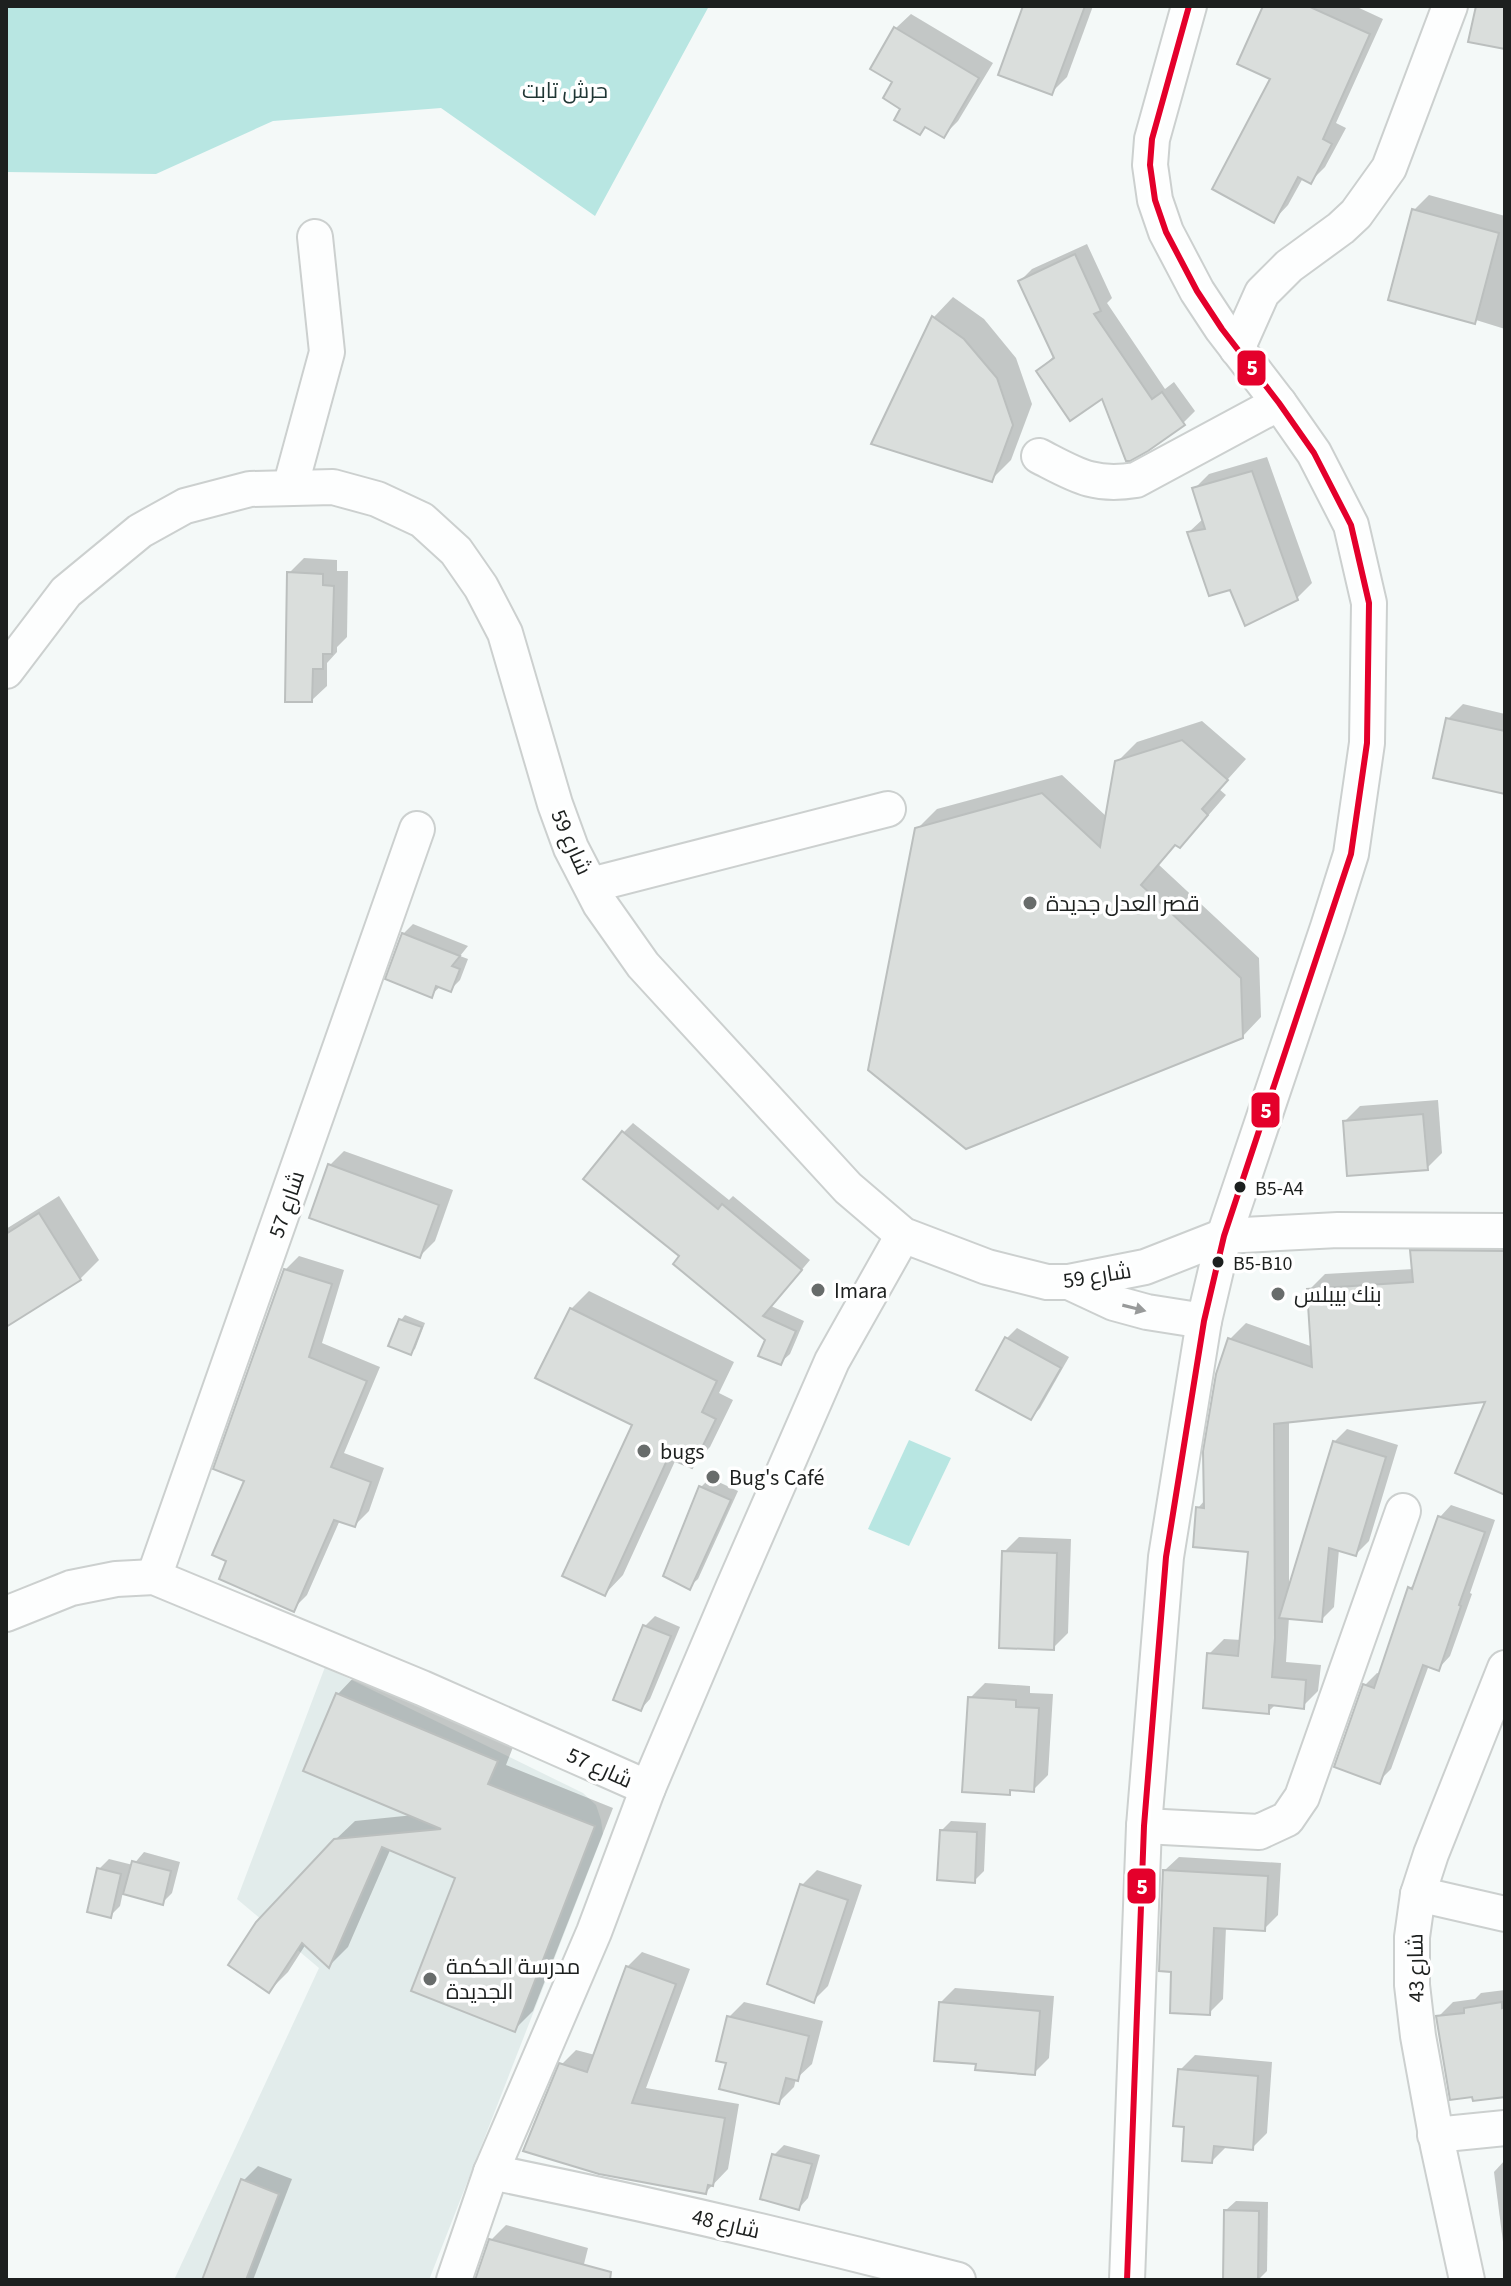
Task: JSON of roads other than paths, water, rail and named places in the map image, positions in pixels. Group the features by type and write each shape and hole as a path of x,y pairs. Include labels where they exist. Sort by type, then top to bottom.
{"street":[{"path":"1127,2280 1144,1826 1166,1557 1204,1321 1224,1236 1351,854 1367,743 1369,603 1351,525 1314,453 1205,304 1166,232 1155,200 1150,165 1152,139 1189,6"},
{"path":"1237,349 1262,293 1289,266 1356,214 1389,168 1450,6"},
{"path":"290,488 327,352 315,237"},
{"path":"1039,456 1087,480 1114,483 1136,480 1279,403"},
{"name":"شارع 59","path":"6,671 66,592 140,531 185,506 250,489 333,487 377,499 422,520 456,551 481,587 505,633 571,848 600,904 643,965 848,1188 903,1235 987,1267 1047,1282 1069,1282 1145,1267 1224,1236 1338,1230 1505,1231"},
{"path":"591,885 888,809"},
{"name":"شارع 57","path":"154,1577 417,829"},
{"path":"454,2280 491,2172 594,1932 648,1788 832,1361 903,1235"},
{"path":"1069,1282 1114,1303 1204,1321"},
{"path":"1144,1826 1259,1832 1287,1819 1302,1797 1403,1511"},
{"name":"شارع 57","path":"6,1614 71,1588 116,1579 154,1577 422,1688 648,1788"},
{"name":"شارع 43","path":"1467,2280 1435,2135 1418,2036 1412,1985 1412,1937 1418,1894 1444,1818 1505,1668"},
{"path":"1418,1894 1505,1914"},
{"path":"1435,2135 1505,2128"},
{"name":"شارع 48","path":"491,2172 635,2202 958,2280"}],"place":[{"name":"قصر العدل جديدة","path":"1030,903"},
{"name":"B5-A4","path":"1240,1187"},
{"name":"B5-B10","path":"1218,1262"},
{"name":"Imara","path":"818,1290"},
{"name":"بنك بيبلس","path":"1278,1294"},
{"name":"bugs","path":"644,1451"},
{"name":"Bug's Café","path":"713,1477"},
{"name":"مدرسة الحكمة الجديدة","path":"430,1979"}],"park label":[{"name":"حرش تابت","path":"565,90"}]}
